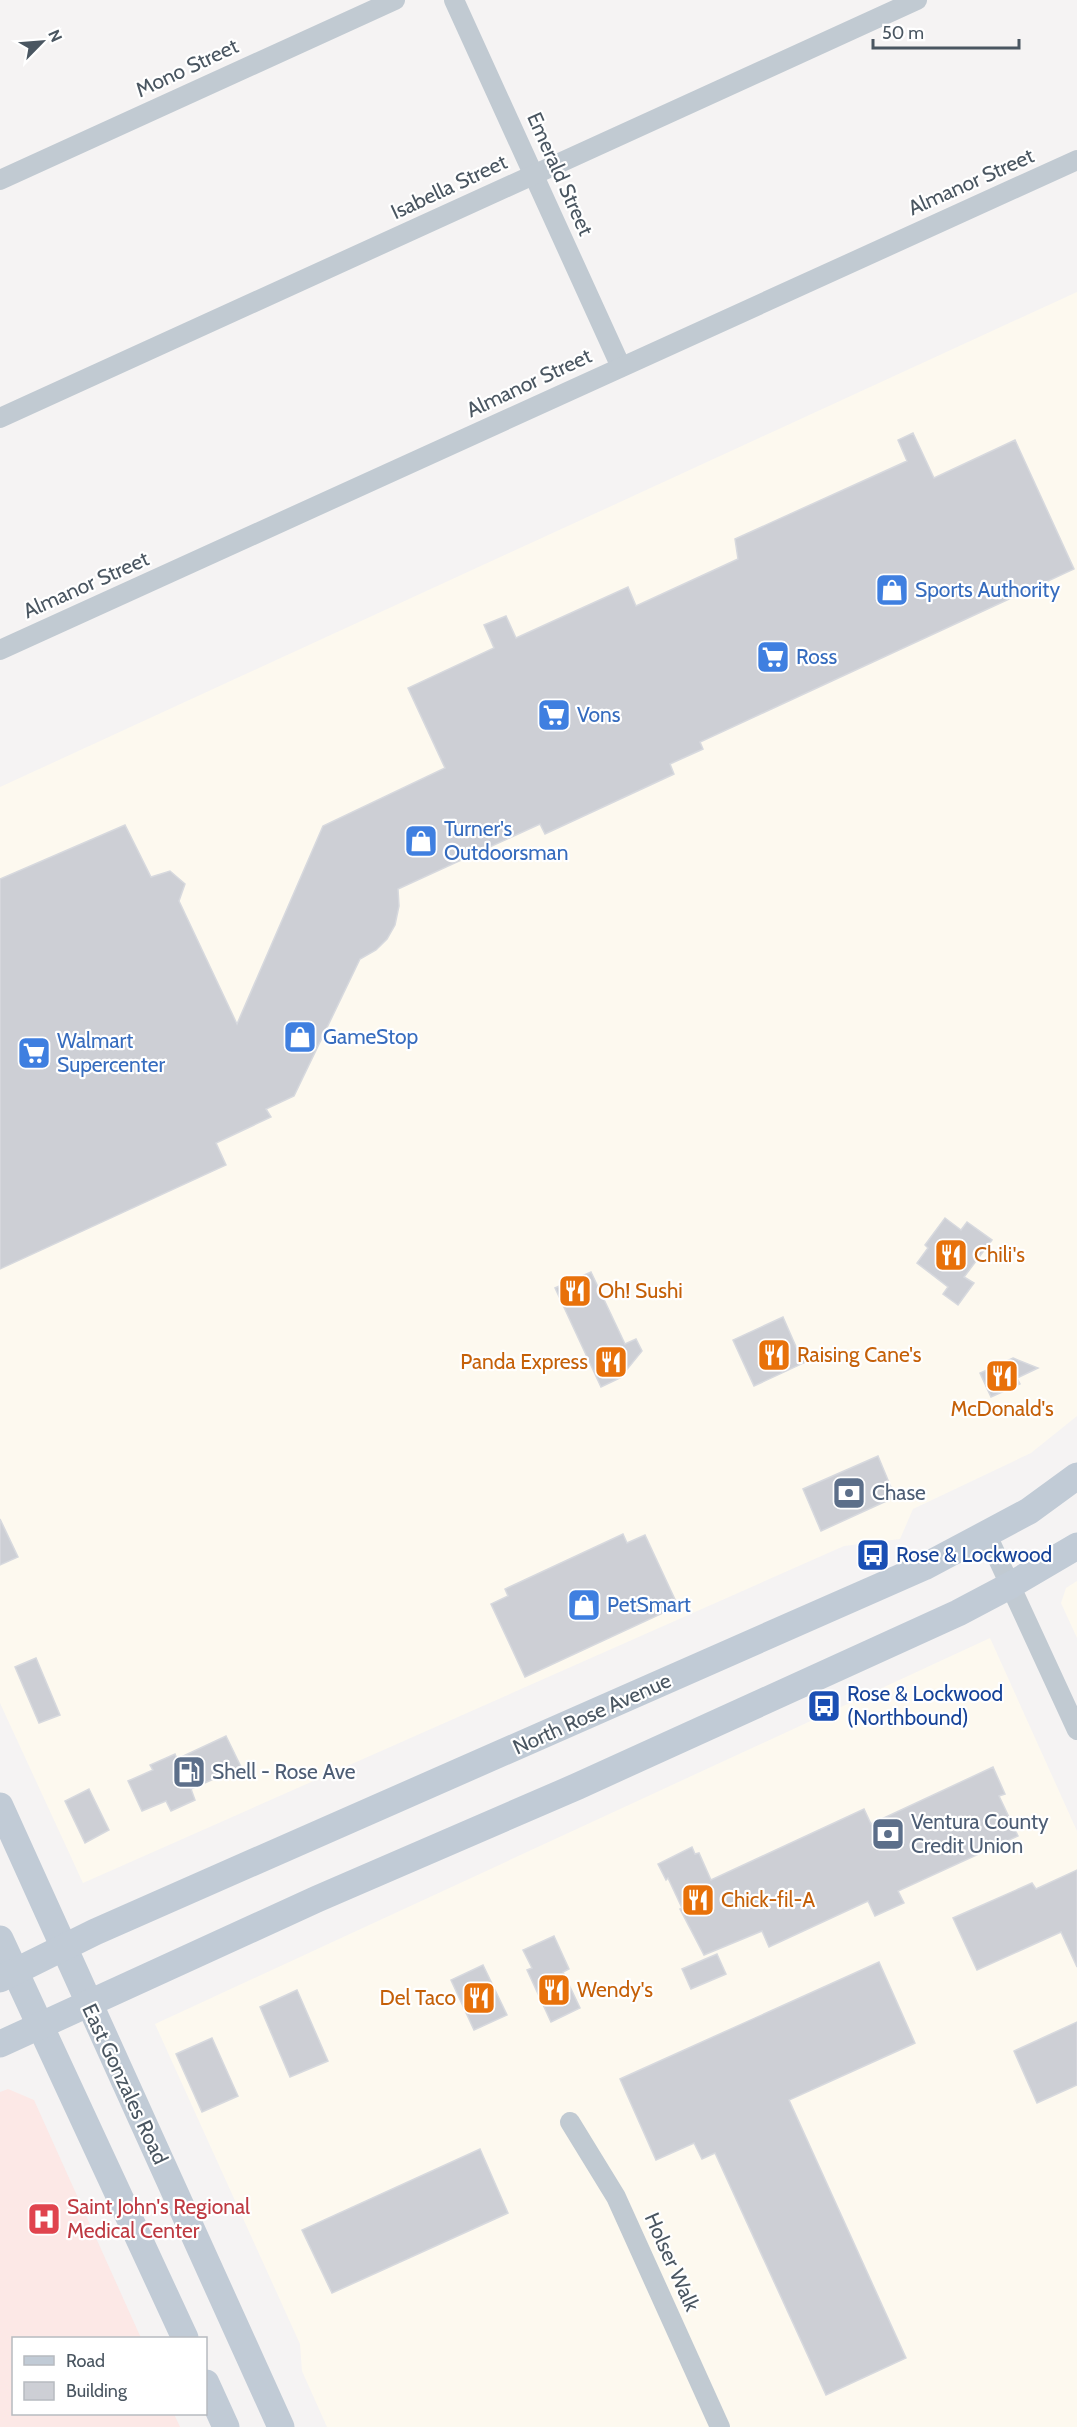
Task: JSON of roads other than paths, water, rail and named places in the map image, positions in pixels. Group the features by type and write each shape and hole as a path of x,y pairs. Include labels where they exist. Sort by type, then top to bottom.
{"main road":[{"name":"North Rose Avenue","path":"8,1975 95,1932 924,1567 1029,1511 1077,1476"},
{"path":"2,2043 317,1899 621,1767 958,1613 1011,1586 1077,1546"},
{"name":"East Gonzales Road","path":"0,1806 280,2427"},
{"path":"0,1939 8,1975 40,2025 185,2337"},
{"path":"207,2385 226,2427"}],"street":[{"name":"Mono Street","path":"0,180 395,0"},
{"name":"Emerald Street","path":"454,0 621,367"},
{"name":"Isabella Street","path":"0,418 917,0"},
{"name":"Almanor Street","path":"0,650 1077,160"},
{"path":"986,1533 1077,1730"},
{"name":"Holser Walk","path":"570,2122 616,2197 720,2427"}],"place":[{"name":"Sports Authority","path":"892,590"},
{"name":"Ross","path":"773,657"},
{"name":"Vons","path":"554,715"},
{"name":"Turner's Outdoorsman","path":"421,841"},
{"name":"GameStop","path":"300,1037"},
{"name":"Walmart Supercenter","path":"34,1053"},
{"name":"Chili's","path":"951,1255"},
{"name":"Oh! Sushi","path":"575,1291"},
{"name":"Raising Cane's","path":"774,1355"},
{"name":"Panda Express","path":"611,1362"},
{"name":"McDonald's","path":"1002,1376"},
{"name":"Chase","path":"849,1493"},
{"name":"Rose & Lockwood","path":"873,1555"},
{"name":"PetSmart","path":"584,1605"},
{"name":"Rose & Lockwood (Northbound)","path":"824,1706"},
{"name":"Shell - Rose Ave","path":"189,1772"},
{"name":"Ventura County Credit Union","path":"888,1834"},
{"name":"Chick-fil-A","path":"698,1900"},
{"name":"Wendy's","path":"554,1990"},
{"name":"Del Taco","path":"479,1998"},
{"name":"Saint John's Regional Medical Center","path":"44,2219"}]}
